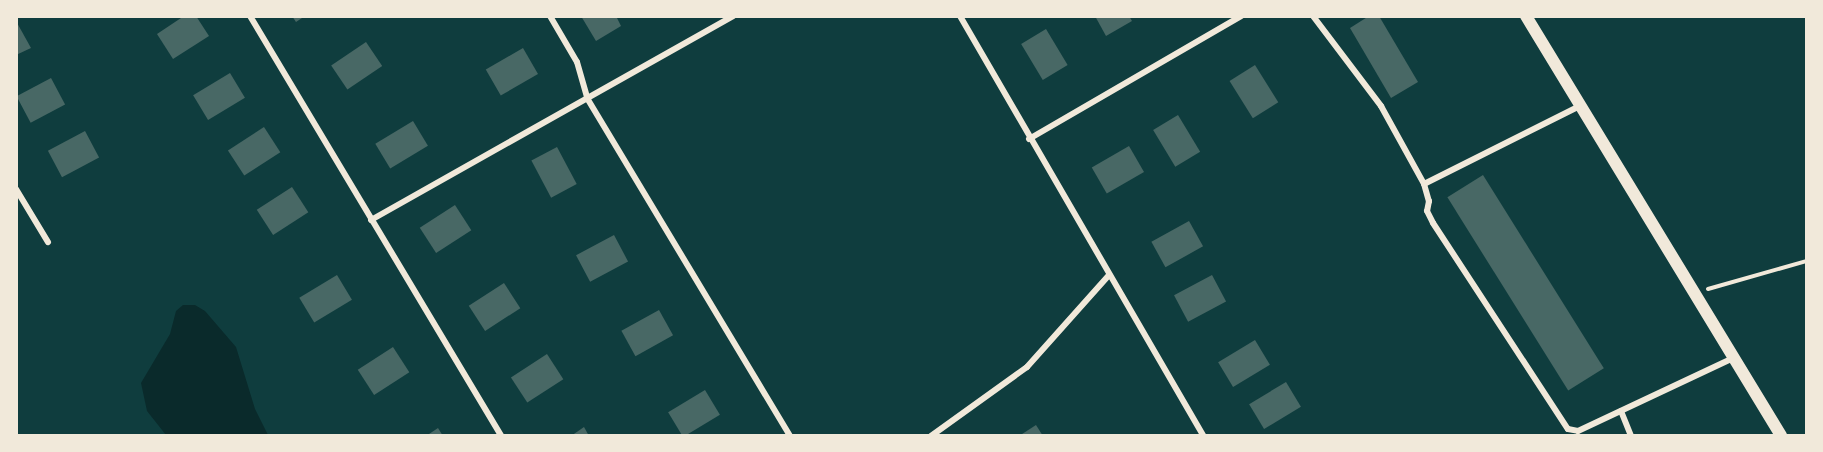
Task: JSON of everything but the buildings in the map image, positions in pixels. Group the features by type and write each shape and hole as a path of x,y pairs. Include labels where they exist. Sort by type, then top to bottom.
{"main road":[{"path":"1526,16 1781,435"}],"street":[{"path":"250,16 501,435"},
{"path":"550,16 577,62 587,99 790,435"},
{"path":"371,220 733,16"},
{"path":"960,16 1108,276 1203,435"},
{"path":"1029,139 1241,16"},
{"path":"1313,16 1381,106 1424,184 1429,201 1427,211 1433,223 1568,429 1578,431 1734,357"},
{"path":"1424,184 1582,105"},
{"path":"16,189 48,242"},
{"path":"931,435 1027,367 1108,276"},
{"path":"1621,411 1631,435"}],"path":[{"path":"1695,292 1806,261"}],"water":[{"path":"183,305 195,305 205,311 236,347 255,409 268,435 166,435 147,411 141,383 170,334 176,311"}]}
